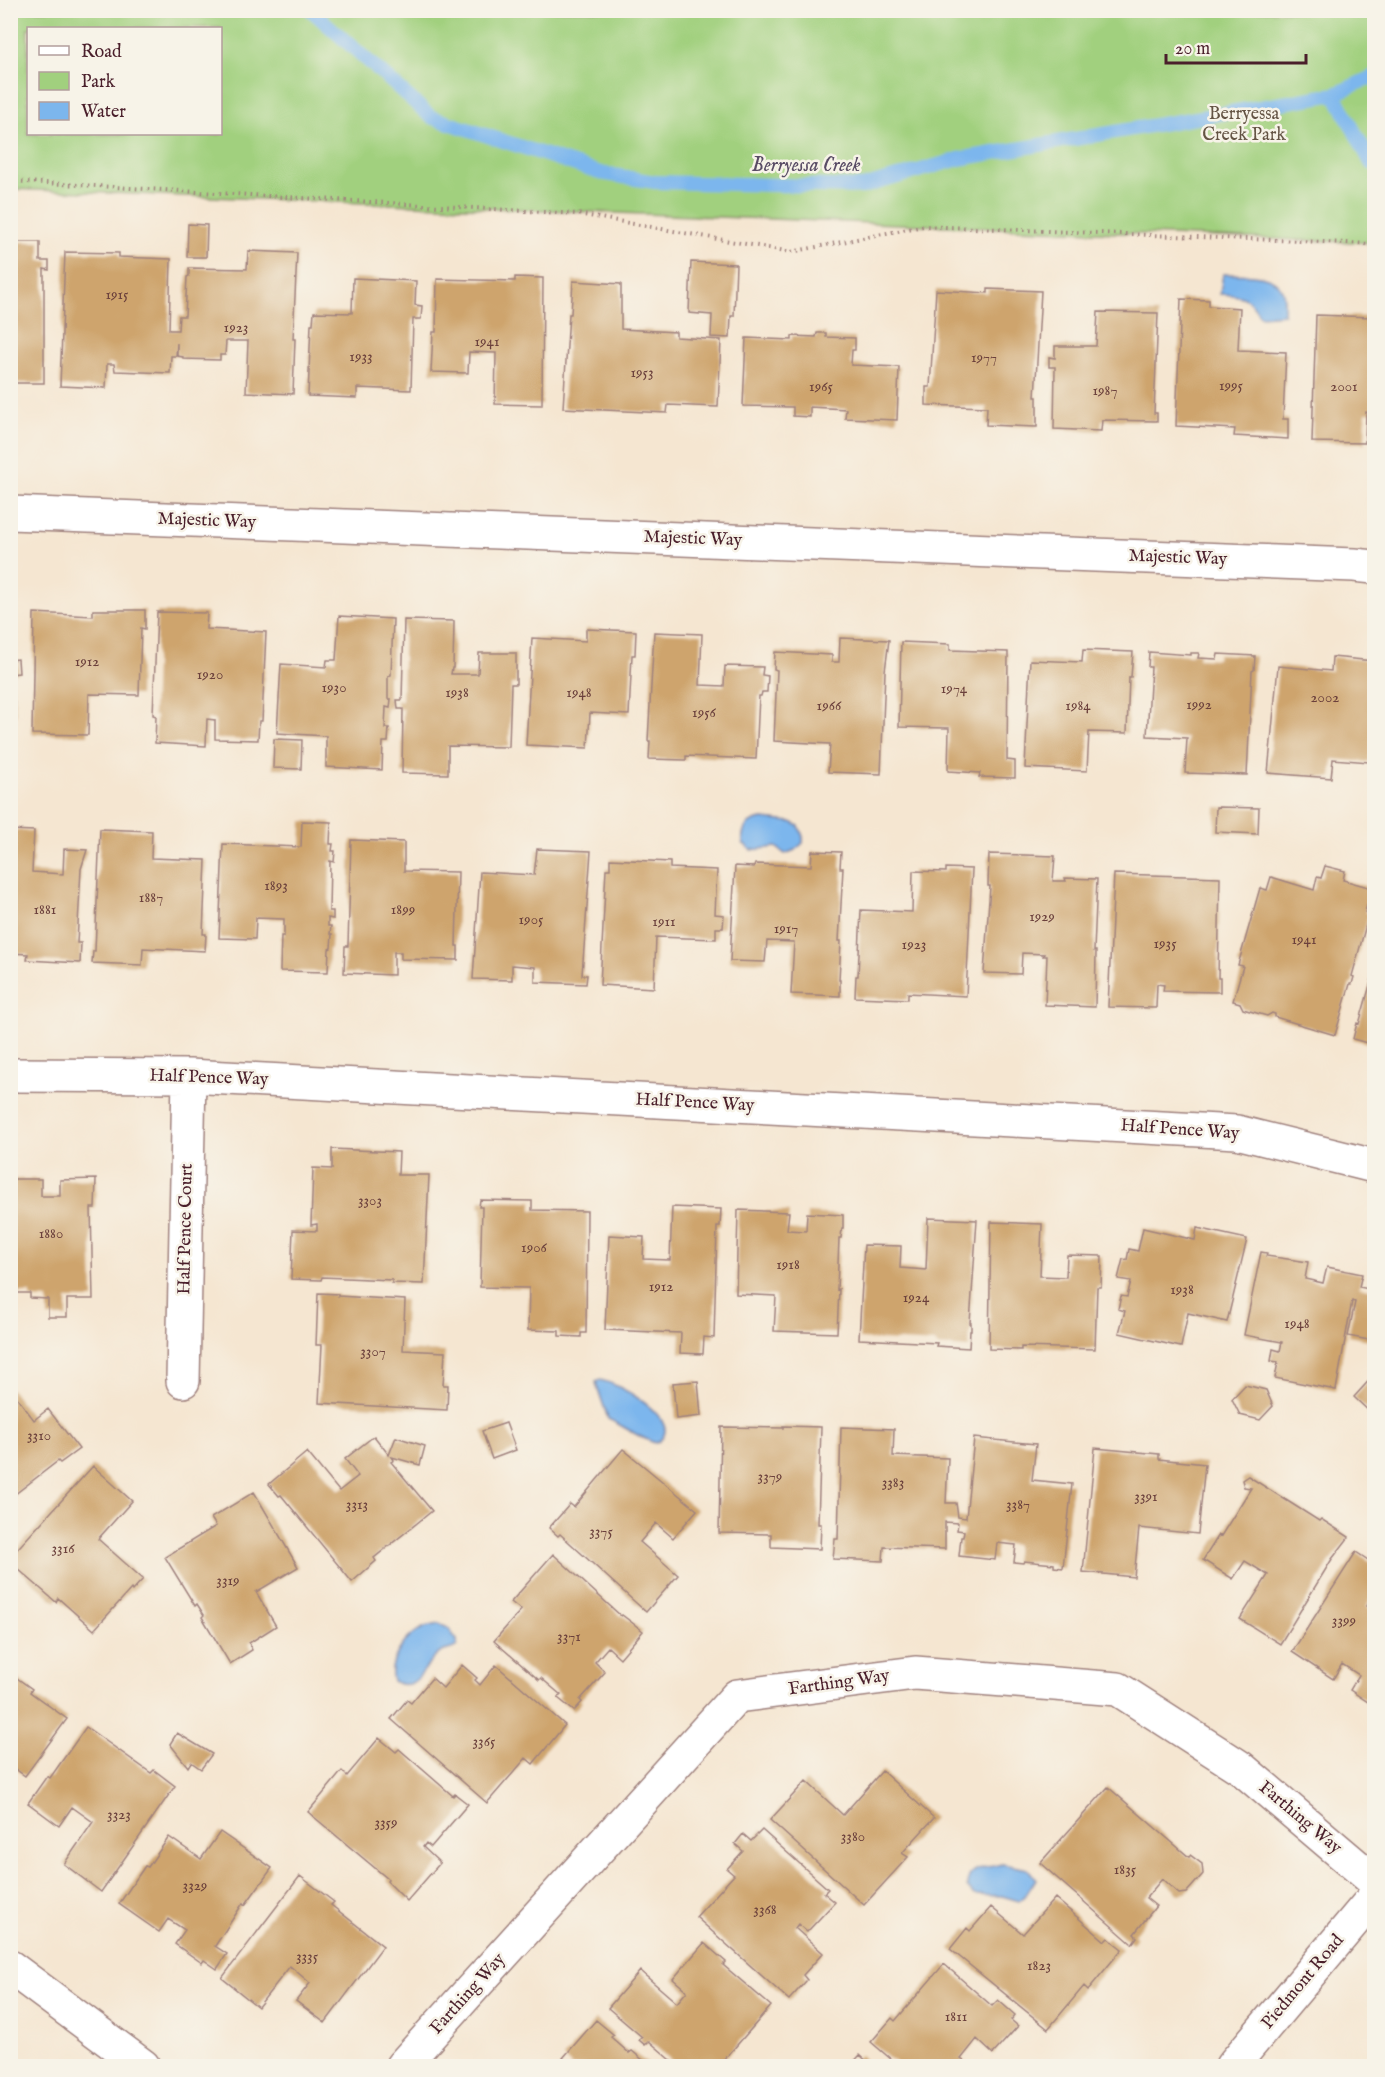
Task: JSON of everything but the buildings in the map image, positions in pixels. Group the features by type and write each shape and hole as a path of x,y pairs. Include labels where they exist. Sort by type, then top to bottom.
{"street":[{"name":"Majestic Way","path":"10,513 1374,567"},
{"name":"Half Pence Way","path":"10,1075 189,1076 1237,1132 1374,1166"},
{"name":"Half Pence Court","path":"183,1382 189,1076"},
{"name":"Farthing Way","path":"402,2067 737,1696 915,1672 1118,1689 1241,1768 1374,1881"},
{"name":"Piedmont Road","path":"1232,2067 1374,1897"},
{"path":"10,1967 143,2067"}],"path":[{"path":"10,181 578,214 791,252 923,226 1374,244"}],"green space":[{"name":"Berryessa Creek Park","path":"11,10 1374,11 1374,243 11,189"}],"water":[{"path":"1223,274 1256,275 1278,284 1283,292 1284,314 1260,316 1252,304 1244,298 1220,294"},
{"path":"763,819 791,822 799,826 803,843 795,850 785,854 776,847 751,850 743,843 743,833 750,823"},
{"path":"599,1380 621,1388 647,1405 658,1415 664,1425 664,1435 656,1443 608,1419 596,1382"},
{"path":"439,1624 448,1628 457,1640 457,1646 434,1658 415,1681 402,1684 393,1681 395,1657 405,1642 425,1627"},
{"path":"1002,1864 1028,1869 1036,1879 1019,1901 1002,1896 974,1895 967,1887 970,1875 974,1871"}],"waterway":[{"name":"Berryessa Creek","path":"311,10 431,117 600,173 655,182 863,187 959,159 1335,94 1374,76"},
{"path":"1335,94 1371,163"}]}
